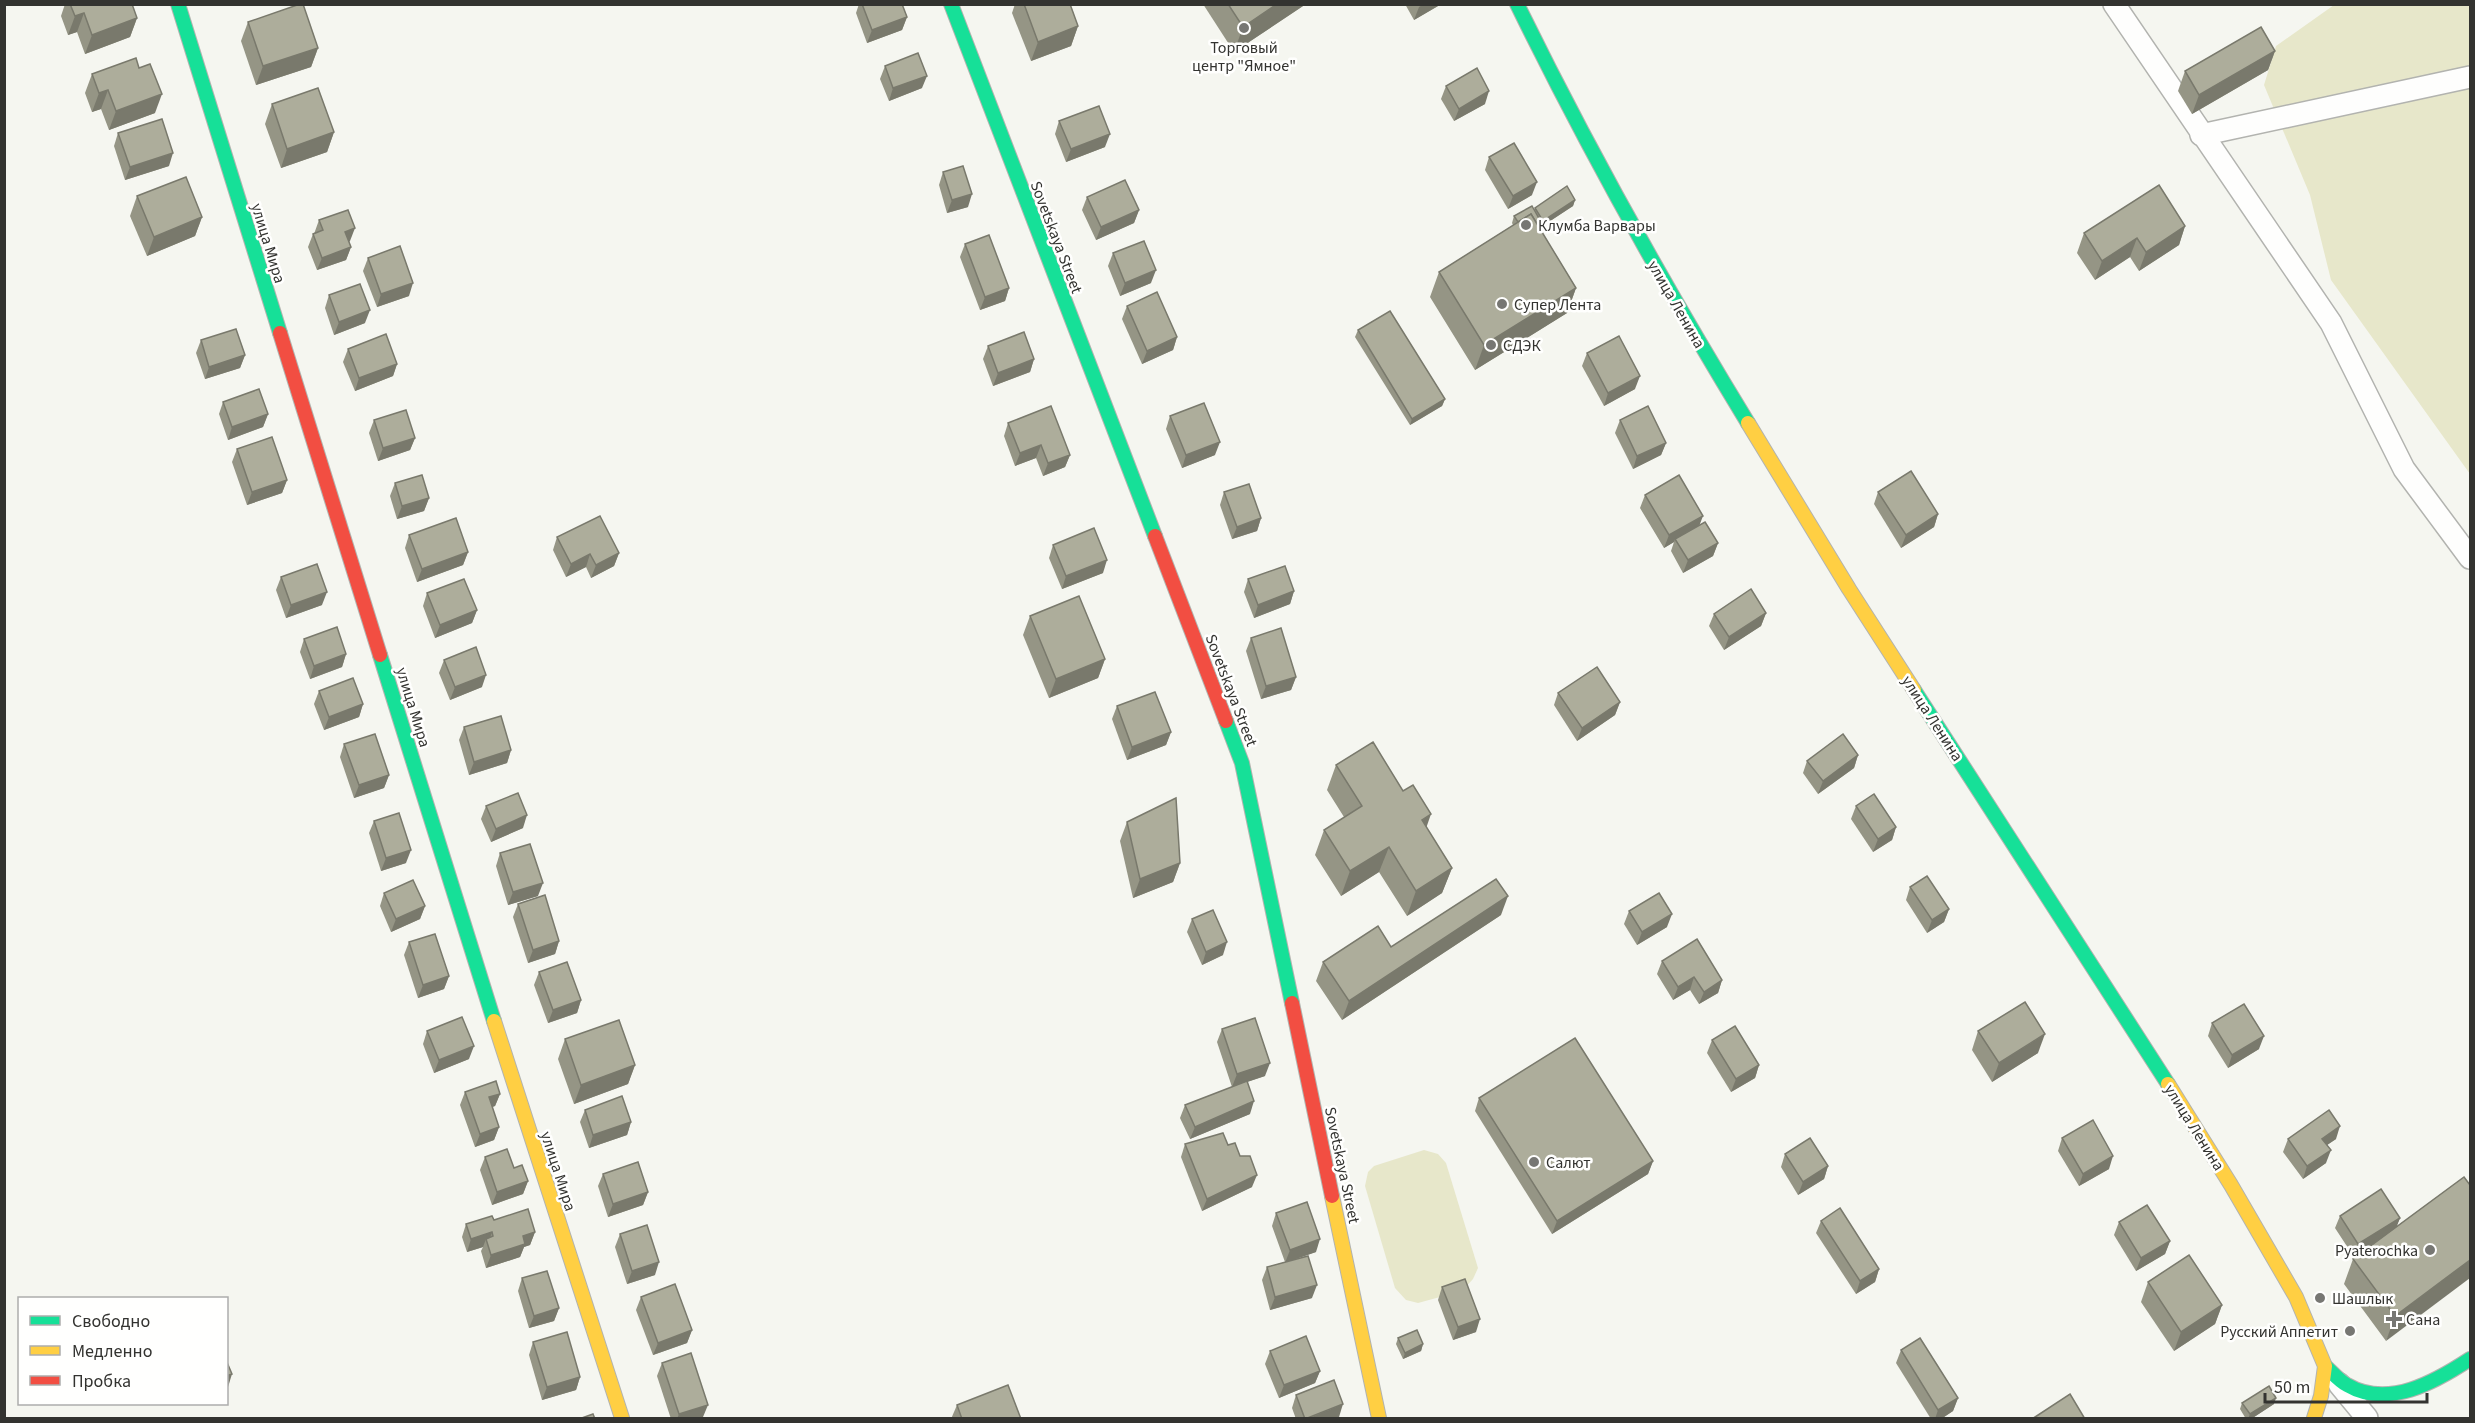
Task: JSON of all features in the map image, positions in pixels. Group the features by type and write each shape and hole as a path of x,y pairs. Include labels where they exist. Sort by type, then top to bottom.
{"street":[{"name":"улица Мира","path":"178,4 499,1038 622,1419"},
{"name":"Sovetskaya Street","path":"951,4 1242,763 1379,1419"},
{"name":"улица Ленина","path":"1517,4 1568,108 1705,353 1849,589 2113,997 2231,1185 2296,1297 2325,1366 2367,1419"},
{"path":"2114,4 2331,323 2404,469 2470,558"},
{"path":"2201,135 2470,77"},
{"path":"2325,1366 2347,1385 2370,1393 2396,1393 2415,1390 2446,1375 2470,1359"},
{"path":"2314,1419 2321,1396 2325,1366"}],"green space":[{"path":"2334,5 2470,5 2470,474 2331,280 2310,195 2264,85 2276,46"},
{"path":"1424,1150 1438,1154 1446,1163 1478,1268 1473,1279 1462,1291 1418,1303 1406,1300 1395,1288 1365,1186 1368,1172 1374,1166"}],"building":[{"path":"70,4 132,4 137,18 92,35 84,13 75,16"},
{"path":"303,4 318,48 263,66 248,22"},
{"path":"862,4 902,4 907,17 872,30"},
{"path":"1024,4 1070,4 1078,26 1038,42"},
{"path":"1228,4 1277,4 1243,27"},
{"path":"2261,27 2275,51 2199,95 2185,71"},
{"path":"918,53 927,76 893,88 885,66"},
{"path":"136,58 139,68 150,64 162,94 116,111 108,90 99,93 92,74"},
{"path":"1477,68 1489,91 1459,109 1446,86"},
{"path":"318,88 334,132 287,149 272,104"},
{"path":"1099,106 1110,134 1071,149 1059,121"},
{"path":"162,119 173,153 130,167 118,133"},
{"path":"1514,143 1537,182 1513,196 1489,157"},
{"path":"963,166 972,194 952,200 943,172"},
{"path":"186,177 202,217 154,237 137,196"},
{"path":"1125,180 1139,210 1101,227 1087,197"},
{"path":"2159,185 2185,226 2146,252 2137,238 2102,261 2084,233"},
{"path":"1567,186 1575,200 1543,221 1535,208"},
{"path":"1532,206 1541,222 1537,224 1531,214 1518,222 1514,216"},
{"path":"348,210 355,228 345,232 351,247 322,258 313,234 323,230 319,220"},
{"path":"1531,214 1576,288 1484,345 1439,272"},
{"path":"989,235 1009,288 985,297 965,244"},
{"path":"1144,241 1156,270 1125,283 1113,253"},
{"path":"400,246 413,283 381,294 368,258"},
{"path":"360,284 370,310 339,322 329,295"},
{"path":"1157,292 1177,337 1147,351 1127,306"},
{"path":"1390,311 1445,399 1412,419 1358,330"},
{"path":"236,329 245,355 209,367 201,340"},
{"path":"1024,332 1034,359 998,373 988,346"},
{"path":"386,334 397,364 359,378 348,349"},
{"path":"1619,336 1640,376 1608,393 1587,353"},
{"path":"259,389 268,414 232,427 223,402"},
{"path":"1204,403 1220,442 1186,455 1170,416"},
{"path":"1051,406 1070,455 1048,463 1041,445 1020,453 1008,423"},
{"path":"1648,406 1666,443 1637,456 1620,420"},
{"path":"406,410 415,438 383,448 374,420"},
{"path":"272,437 287,480 252,492 237,449"},
{"path":"1911,471 1938,514 1906,535 1878,492"},
{"path":"422,475 429,498 402,506 395,483"},
{"path":"1679,475 1703,516 1669,535 1645,495"},
{"path":"1249,484 1261,518 1237,527 1224,492"},
{"path":"600,516 619,553 596,565 590,554 571,564 557,537"},
{"path":"456,518 468,552 422,569 409,535"},
{"path":"1705,522 1718,543 1688,560 1675,539"},
{"path":"1094,528 1107,560 1066,576 1053,545"},
{"path":"317,564 327,592 291,605 281,577"},
{"path":"1285,566 1294,591 1258,605 1248,579"},
{"path":"464,579 477,610 440,625 427,593"},
{"path":"1751,589 1766,613 1729,637 1714,614"},
{"path":"1079,596 1105,659 1056,679 1030,616"},
{"path":"337,627 346,654 314,666 304,639"},
{"path":"1281,628 1296,677 1266,686 1251,638"},
{"path":"476,647 486,675 455,687 444,660"},
{"path":"1597,667 1620,702 1582,728 1558,693"},
{"path":"353,678 363,704 329,717 319,691"},
{"path":"1155,692 1171,732 1132,747 1117,706"},
{"path":"501,716 511,750 474,762 464,727"},
{"path":"375,734 389,775 359,785 344,744"},
{"path":"1843,734 1858,755 1823,781 1807,761"},
{"path":"1373,742 1403,791 1413,785 1431,814 1422,820 1452,868 1416,891 1389,847 1350,871 1324,830 1362,806 1336,765"},
{"path":"518,793 527,815 496,829 486,806"},
{"path":"1874,794 1896,827 1878,839 1856,806"},
{"path":"1176,798 1180,863 1140,879 1127,822"},
{"path":"399,813 411,850 386,858 374,821"},
{"path":"530,844 543,883 513,892 500,853"},
{"path":"1927,876 1949,909 1932,920 1910,887"},
{"path":"1496,879 1508,896 1349,1001 1323,962 1378,926 1391,947"},
{"path":"413,880 425,906 396,919 384,893"},
{"path":"1659,893 1672,914 1642,932 1629,911"},
{"path":"545,895 559,941 533,950 518,904"},
{"path":"1213,910 1227,942 1206,952 1192,919"},
{"path":"435,934 449,976 423,985 409,942"},
{"path":"1697,939 1722,980 1704,992 1694,977 1678,987 1662,961"},
{"path":"567,962 581,1000 553,1010 539,972"},
{"path":"2025,1002 2045,1034 1999,1063 1978,1031"},
{"path":"2244,1004 2264,1036 2232,1055 2212,1023"},
{"path":"462,1017 474,1046 439,1060 427,1031"},
{"path":"1255,1018 1270,1063 1237,1074 1222,1029"},
{"path":"619,1020 635,1065 581,1085 565,1039"},
{"path":"1735,1026 1759,1065 1736,1079 1712,1040"},
{"path":"1575,1038 1653,1161 1557,1221 1479,1098"},
{"path":"496,1081 500,1094 489,1097 499,1127 480,1134 465,1092"},
{"path":"1247,1081 1254,1101 1195,1127 1185,1105"},
{"path":"622,1096 631,1122 593,1135 585,1110"},
{"path":"2329,1110 2340,1126 2322,1139 2331,1150 2307,1166 2288,1139"},
{"path":"2093,1120 2113,1156 2083,1174 2062,1138"},
{"path":"1223,1133 1228,1145 1235,1143 1240,1156 1250,1156 1257,1175 1207,1199 1185,1144"},
{"path":"1810,1138 1828,1166 1803,1182 1785,1154"},
{"path":"507,1149 514,1168 522,1165 528,1181 497,1192 485,1157"},
{"path":"638,1162 648,1192 613,1204 603,1174"},
{"name":"Pyaterochka","path":"2464,1177 2470,1185 2470,1260 2395,1316 2353,1259"},
{"path":"2381,1189 2400,1218 2358,1244 2340,1216"},
{"path":"1307,1202 1320,1239 1290,1250 1276,1213"},
{"path":"2147,1205 2170,1241 2141,1258 2119,1222"},
{"path":"1840,1208 1879,1269 1860,1281 1821,1221"},
{"path":"528,1209 535,1232 523,1236 525,1244 491,1255 486,1239 493,1236 492,1232 471,1239 466,1224 492,1216 494,1220"},
{"path":"647,1225 659,1262 632,1271 620,1234"},
{"path":"2189,1255 2222,1305 2181,1332 2148,1282"},
{"path":"1308,1256 1317,1285 1275,1297 1267,1267"},
{"path":"547,1271 559,1308 534,1316 522,1278"},
{"path":"1465,1279 1480,1319 1458,1327 1442,1287"},
{"path":"675,1284 692,1330 658,1343 641,1297"},
{"path":"1417,1330 1423,1344 1405,1353 1398,1338"},
{"path":"567,1332 580,1377 547,1387 533,1342"},
{"path":"1306,1336 1320,1371 1284,1385 1270,1351"},
{"path":"1920,1338 1958,1398 1938,1410 1901,1350"},
{"path":"691,1353 708,1405 679,1414 662,1363"},
{"path":"1334,1380 1343,1404 1305,1419 1296,1395"},
{"path":"1008,1385 1021,1419 962,1419 957,1405"},
{"path":"2269,1386 2276,1398 2250,1414 2242,1403"},
{"path":"2070,1394 2085,1419 2032,1419"},
{"path":"593,1414 595,1419 579,1419"}],"traffic: fast":[{"path":"178,4 280,333"},
{"path":"951,4 1155,536"},
{"path":"1517,4 1628,216 1748,423"},
{"path":"380,655 494,1021"},
{"path":"1914,690 2168,1084"},
{"path":"1226,721 1242,763 1292,1003"},
{"path":"2325,1366 2347,1385 2363,1392 2379,1394 2411,1390 2427,1384 2470,1359"}],"traffic: slow":[{"path":"1748,423 1849,589 1914,690"},
{"path":"494,1021 622,1418"},
{"path":"2168,1084 2231,1185 2296,1297 2325,1366 2321,1396 2314,1418"},
{"path":"1332,1196 1379,1418"}],"traffic: jam":[{"path":"280,333 380,655"},
{"path":"1155,536 1226,721"},
{"path":"1292,1003 1332,1196"}],"place":[{"name":"Торговый центр \"Ямное\"","path":"1244,28"},
{"name":"Клумба Варвары","path":"1526,225"},
{"name":"Супер Лента","path":"1502,304"},
{"name":"СДЭК","path":"1491,345"},
{"name":"Салют","path":"1534,1162"},
{"name":"Pyaterochka","path":"2430,1250"},
{"name":"Шашлык","path":"2320,1298"},
{"name":"Сана","path":"2394,1319"},
{"name":"Русский Аппетит","path":"2350,1331"}]}
